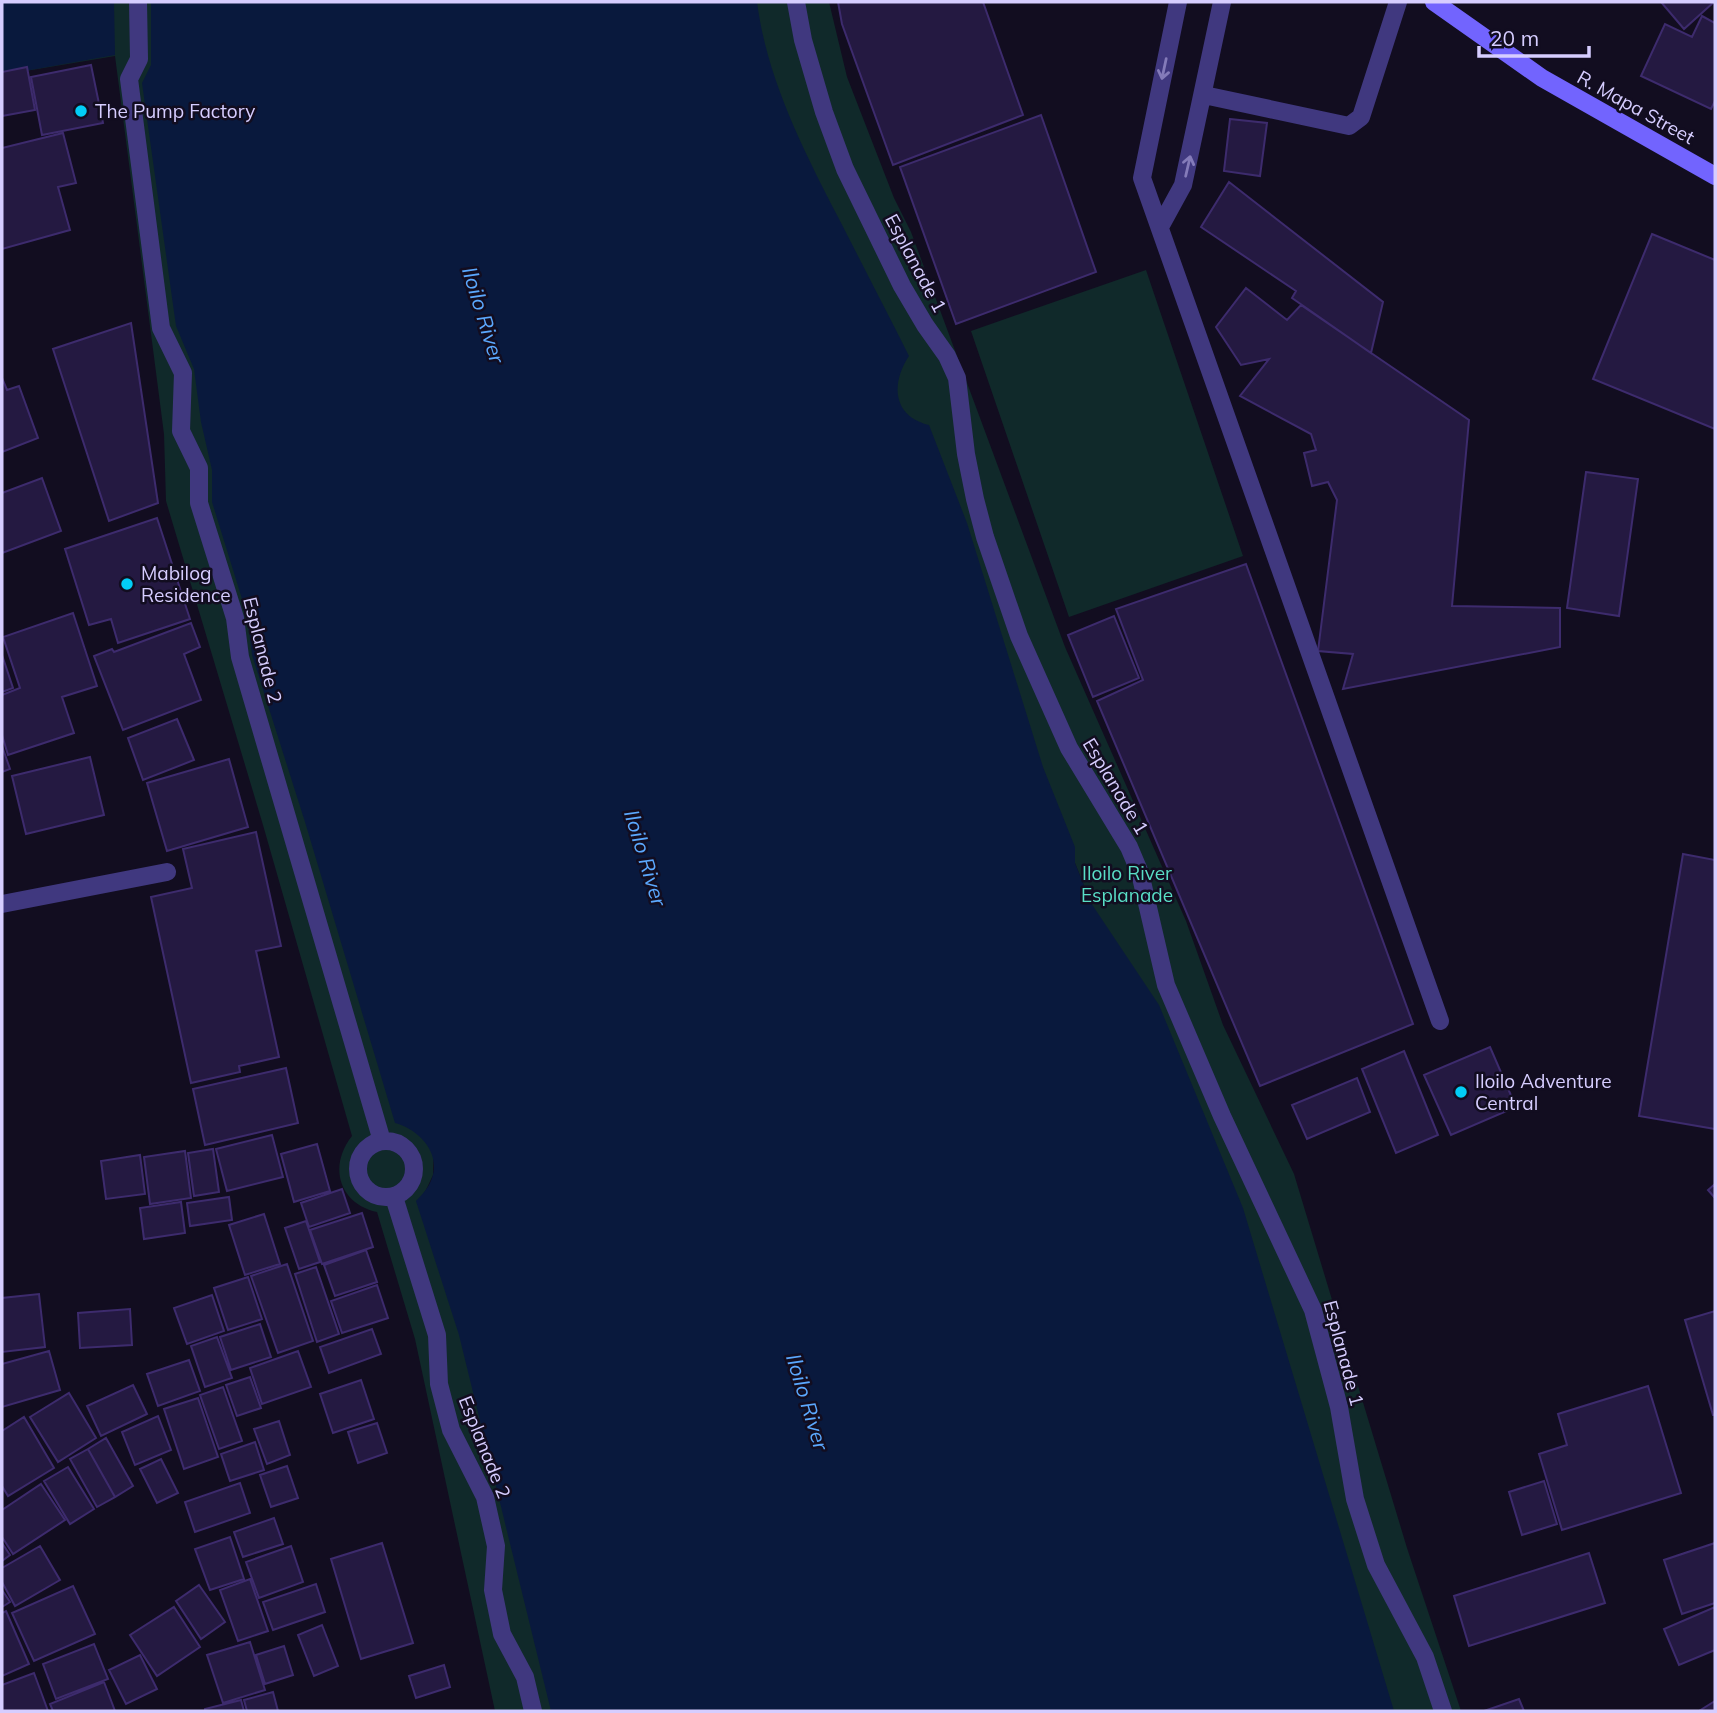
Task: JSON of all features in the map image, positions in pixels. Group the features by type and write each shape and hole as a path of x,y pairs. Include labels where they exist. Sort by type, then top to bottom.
{"main road":[{"name":"R. Mapa Street","path":"1434,2 1542,78 1715,176"}],"street":[{"name":"Esplanade 2","path":"138,2 139,59 129,79 161,328 183,373 181,431 199,468 199,503 235,618 240,657 382,1141"},
{"name":"Esplanade 1","path":"796,2 803,40 820,100 845,169 902,286 947,356 957,378 966,454 975,499 1019,636 1069,748 1129,847 1140,873 1166,985 1222,1116 1313,1310 1339,1406 1359,1512 1376,1565 1425,1657 1443,1711"},
{"path":"1178,2 1142,178 1440,1021"},
{"path":"1160,227 1183,185 1222,2"},
{"path":"1204,95 1349,126 1361,117 1398,2"},
{"path":"2,904 167,872"},
{"path":"382,1141 402,1145 414,1160 413,1179 407,1188 394,1197 374,1195 361,1182 359,1173 361,1156 374,1144 382,1141"},
{"name":"Esplanade 2","path":"394,1197 437,1335 439,1384 452,1430 485,1497 496,1546 493,1590 502,1634 526,1678 533,1711"}],"green space":[{"path":"114,2 181,2 436,1087 433,1175 417,1202 604,1711 495,1711 415,1339 377,1212 354,1201 341,1182 340,1159 352,1136 166,501 164,434 115,56 2,75 113,15"},
{"name":"Iloilo River Esplanade","path":"713,2 829,2 847,77 894,198 911,232 1065,647 1186,921 1223,1025 1294,1174 1407,1548 1461,1711 1337,1711 1091,903 1075,863 1074,849"},
{"path":"1146,270 1243,556 1069,617 971,331"}],"water":[{"path":"2,2 114,2 115,55 2,75"},
{"name":"Iloilo River","path":"151,2 757,2 769,59 788,113 812,166 909,356 899,377 898,397 908,414 929,425 967,523 1043,767 1075,847 1075,863 1091,903 1159,1005 1243,1208 1394,1711 551,1711 459,1335 416,1201 431,1181 433,1159 426,1143 419,1136 395,1123 252,655 247,615 212,502 212,470 201,422 194,369 176,326 142,83 151,65"}],"building":[{"path":"838,2 983,2 1023,115 893,165 842,24"},
{"path":"1661,2 1714,2 1684,29"},
{"path":"1702,16 1715,23 1715,101 1711,109 1641,76 1665,24 1692,37"},
{"path":"91,65 103,123 42,135 31,77"},
{"path":"27,67 35,110 2,116 2,72"},
{"path":"1041,115 1096,272 956,324 900,167"},
{"path":"1230,119 1267,123 1260,176 1224,171"},
{"path":"63,133 76,183 58,187 70,230 2,249 2,148"},
{"path":"1229,182 1383,302 1371,353 1292,298 1296,291 1201,227"},
{"path":"1652,234 1715,260 1715,429 1593,379"},
{"path":"1246,288 1287,320 1301,305 1469,420 1452,606 1560,608 1560,647 1343,689 1353,654 1318,651 1337,500 1328,482 1312,486 1304,453 1316,450 1311,434 1240,396 1269,359 1241,365 1216,327"},
{"path":"131,323 158,503 109,521 53,349"},
{"path":"2,378 7,390 19,386 38,438 2,452"},
{"path":"1586,472 1638,479 1619,616 1567,608"},
{"path":"42,478 61,531 2,553 2,493"},
{"name":"Mabilog Residence","path":"157,518 190,619 118,643 111,619 89,625 65,549"},
{"path":"1246,564 1413,1024 1260,1086 1097,701 1143,680 1116,609"},
{"path":"73,613 97,686 62,697 74,733 8,755 2,735 2,695 20,688 3,637"},
{"path":"1114,616 1139,678 1093,697 1068,635"},
{"path":"191,623 200,647 184,654 201,700 123,730 94,656 112,649 114,652"},
{"path":"2,655 13,688 2,692"},
{"path":"177,719 194,760 143,780 128,738"},
{"path":"2,746 10,769 2,772"},
{"path":"90,757 104,815 26,834 12,776"},
{"path":"229,759 248,827 167,851 147,783"},
{"path":"256,832 281,946 256,951 279,1057 239,1066 240,1072 191,1083 151,897 192,888 183,849"},
{"path":"1683,854 1715,860 1715,1129 1639,1116"},
{"path":"1490,1047 1516,1107 1451,1135 1424,1075"},
{"path":"1404,1051 1438,1135 1396,1153 1362,1069"},
{"path":"286,1068 298,1123 205,1145 193,1089"},
{"path":"1357,1078 1370,1112 1307,1139 1292,1105"},
{"path":"272,1135 283,1177 227,1191 216,1149"},
{"path":"317,1144 330,1191 294,1202 281,1154"},
{"path":"213,1149 219,1192 194,1196 188,1153"},
{"path":"185,1151 191,1198 150,1204 144,1157"},
{"path":"140,1155 145,1194 106,1199 101,1161"},
{"path":"1715,1184 1715,1198 1708,1190"},
{"path":"342,1189 350,1213 309,1227 301,1203"},
{"path":"229,1197 232,1220 190,1226 187,1203"},
{"path":"181,1202 185,1233 144,1239 140,1208"},
{"path":"362,1213 373,1247 322,1264 310,1230"},
{"path":"264,1214 280,1264 245,1275 229,1225"},
{"path":"306,1221 320,1262 299,1269 285,1228"},
{"path":"366,1250 377,1282 335,1296 324,1265"},
{"path":"287,1264 313,1341 278,1353 251,1276"},
{"path":"316,1267 339,1334 317,1342 295,1274"},
{"path":"248,1277 262,1319 228,1330 214,1288"},
{"path":"377,1285 388,1318 342,1333 331,1301"},
{"path":"39,1294 45,1347 2,1352 2,1298"},
{"path":"212,1295 224,1331 187,1344 174,1308"},
{"path":"130,1309 132,1345 80,1348 78,1313"},
{"path":"1715,1311 1715,1415 1713,1415 1685,1320"},
{"path":"260,1324 271,1357 231,1370 220,1337"},
{"path":"372,1329 381,1354 329,1373 320,1347"},
{"path":"217,1337 232,1378 205,1387 191,1346"},
{"path":"49,1351 60,1390 2,1407 2,1364"},
{"path":"298,1351 311,1387 262,1404 250,1368"},
{"path":"189,1360 200,1391 158,1406 147,1374"},
{"path":"250,1377 261,1408 237,1416 226,1385"},
{"path":"361,1380 374,1419 333,1433 320,1394"},
{"path":"133,1385 147,1414 101,1436 87,1406"},
{"path":"1648,1386 1681,1493 1562,1530 1539,1454 1567,1445 1558,1414"},
{"path":"223,1387 242,1441 219,1449 200,1395"},
{"path":"69,1393 96,1438 58,1462 30,1417"},
{"path":"198,1398 218,1457 184,1469 164,1409"},
{"path":"158,1416 171,1450 135,1465 122,1432"},
{"path":"24,1417 54,1468 8,1496 2,1486 2,1431"},
{"path":"279,1421 290,1455 267,1464 254,1429"},
{"path":"377,1423 387,1453 358,1463 348,1432"},
{"path":"106,1438 133,1486 115,1497 88,1449"},
{"path":"255,1442 264,1470 230,1481 221,1454"},
{"path":"88,1449 115,1497 97,1507 70,1459"},
{"path":"161,1459 178,1493 157,1503 140,1469"},
{"path":"287,1466 298,1498 271,1507 260,1475"},
{"path":"68,1467 94,1509 70,1524 44,1481"},
{"path":"1544,1481 1557,1524 1522,1535 1509,1492"},
{"path":"240,1483 250,1513 195,1532 185,1502"},
{"path":"41,1484 65,1520 13,1554 2,1537 2,1510"},
{"path":"274,1518 283,1544 243,1557 234,1532"},
{"path":"230,1537 244,1579 210,1590 195,1549"},
{"path":"2,1543 10,1555 2,1561"},
{"path":"382,1543 413,1643 361,1659 331,1559"},
{"path":"1715,1543 1715,1603 1682,1614 1664,1560"},
{"path":"40,1546 60,1580 15,1606 2,1582 2,1568"},
{"path":"291,1546 303,1582 259,1598 246,1562"},
{"path":"1589,1553 1605,1603 1469,1646 1454,1596"},
{"path":"250,1579 268,1631 238,1641 220,1590"},
{"path":"316,1584 325,1612 273,1630 263,1602"},
{"path":"199,1585 225,1622 201,1639 176,1601"},
{"path":"73,1586 95,1634 34,1661 12,1613"},
{"path":"2,1590 10,1602 2,1607"},
{"path":"174,1607 200,1647 157,1676 130,1635"},
{"path":"1715,1607 1715,1650 1679,1665 1664,1629"},
{"path":"6,1611 29,1664 2,1676 2,1613"},
{"path":"322,1625 338,1666 314,1676 298,1635"},
{"path":"250,1642 265,1690 223,1703 207,1655"},
{"path":"94,1644 108,1679 56,1699 43,1664"},
{"path":"284,1646 293,1675 265,1684 256,1655"},
{"path":"140,1655 157,1689 126,1704 109,1670"},
{"path":"444,1665 450,1687 416,1698 409,1676"},
{"path":"34,1673 48,1711 2,1711 2,1685"},
{"path":"104,1682 115,1711 53,1711 50,1704"},
{"path":"273,1692 278,1711 247,1711 244,1700"},
{"path":"1519,1699 1524,1711 1484,1711"},
{"path":"241,1700 244,1711 205,1711 205,1709"},
{"path":"1715,1701 1715,1711 1699,1711"}],"place":[{"name":"The Pump Factory","path":"81,111"},
{"name":"Mabilog Residence","path":"127,584"},
{"name":"Iloilo Adventure Central","path":"1461,1092"}]}
